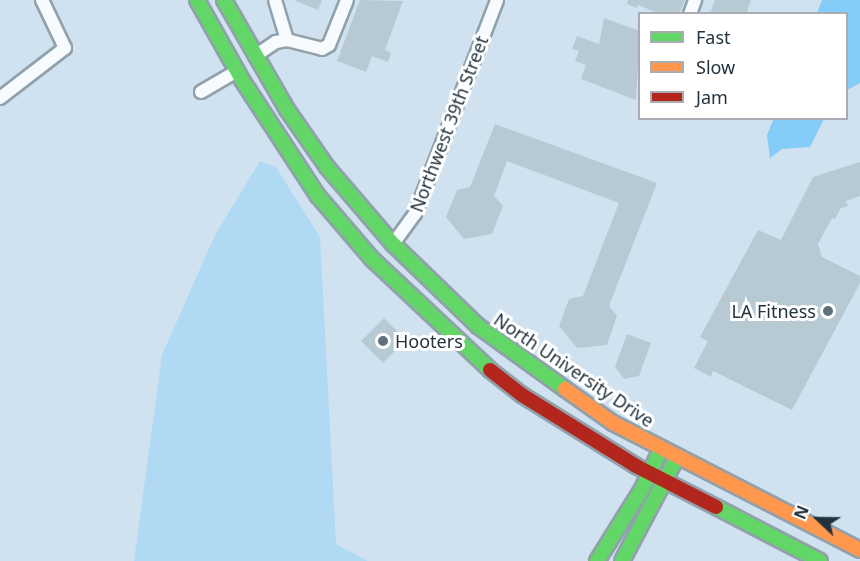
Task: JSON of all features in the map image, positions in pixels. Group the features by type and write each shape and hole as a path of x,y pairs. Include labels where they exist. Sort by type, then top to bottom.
{"main road":[{"path":"197,0 239,76 318,196 402,290 473,357 522,395 650,474 820,561"},
{"name":"North University Drive","path":"224,0 281,99 327,167 393,244 478,326 613,423 860,550"},
{"path":"213,28 223,31 232,47 252,50"},
{"path":"239,76 259,76 271,95 281,99"},
{"path":"597,561 650,474 662,449"},
{"path":"622,561 666,482 677,457"}],"street":[{"path":"0,98 65,48 42,0"},
{"path":"275,0 287,40"},
{"path":"252,50 287,40 314,48 329,45 347,0"},
{"name":"Northwest 39th Street","path":"393,244 415,214 497,0"},
{"path":"201,92 239,76"}],"shaded area":[{"path":"822,0 860,0 860,83 848,89 848,12 817,12"},
{"path":"773,120 824,120 810,147 782,149 770,158 767,135"},
{"path":"260,161 276,167 320,237 336,544 368,561 134,561 162,355 215,235"}],"building":[{"path":"294,0 322,0 318,10"},
{"path":"360,0 403,1 385,50 391,53 388,62 372,56 366,72 337,61"},
{"path":"628,0 685,0 680,12 655,12 638,5 637,8 627,4"},
{"path":"715,0 751,0 747,12 711,12"},
{"path":"604,18 638,30 636,100 581,79 586,65 575,61 579,51 572,49 577,36 599,44"},
{"path":"495,124 657,183 609,306 617,316 607,345 577,348 559,326 569,299 583,296 619,203 507,161 494,196 503,206 492,234 464,239 446,217 457,190 470,187"},
{"path":"860,162 860,196 846,201 848,206 841,208 835,219 832,218 818,244 822,257 860,276 860,283 792,410 713,371 711,377 694,368 708,341 700,337 758,230 781,240 813,177"},
{"name":"Hooters","path":"384,318 406,340 383,363 361,341"},
{"path":"627,334 651,343 639,376 624,379 615,367"}],"traffic: fast":[{"path":"197,0 242,80 318,196 372,259 490,370"},
{"path":"224,0 286,108 327,167 393,244 478,326 565,389"},
{"path":"597,561 642,489 661,449"},
{"path":"622,561 677,457"},
{"path":"716,507 820,561"}],"traffic: slow":[{"path":"565,389 613,423 860,550"}],"traffic: jam":[{"path":"490,370 522,395 636,466 716,507"}],"place":[{"name":"LA Fitness","path":"828,311"},
{"name":"Hooters","path":"383,341"}]}
